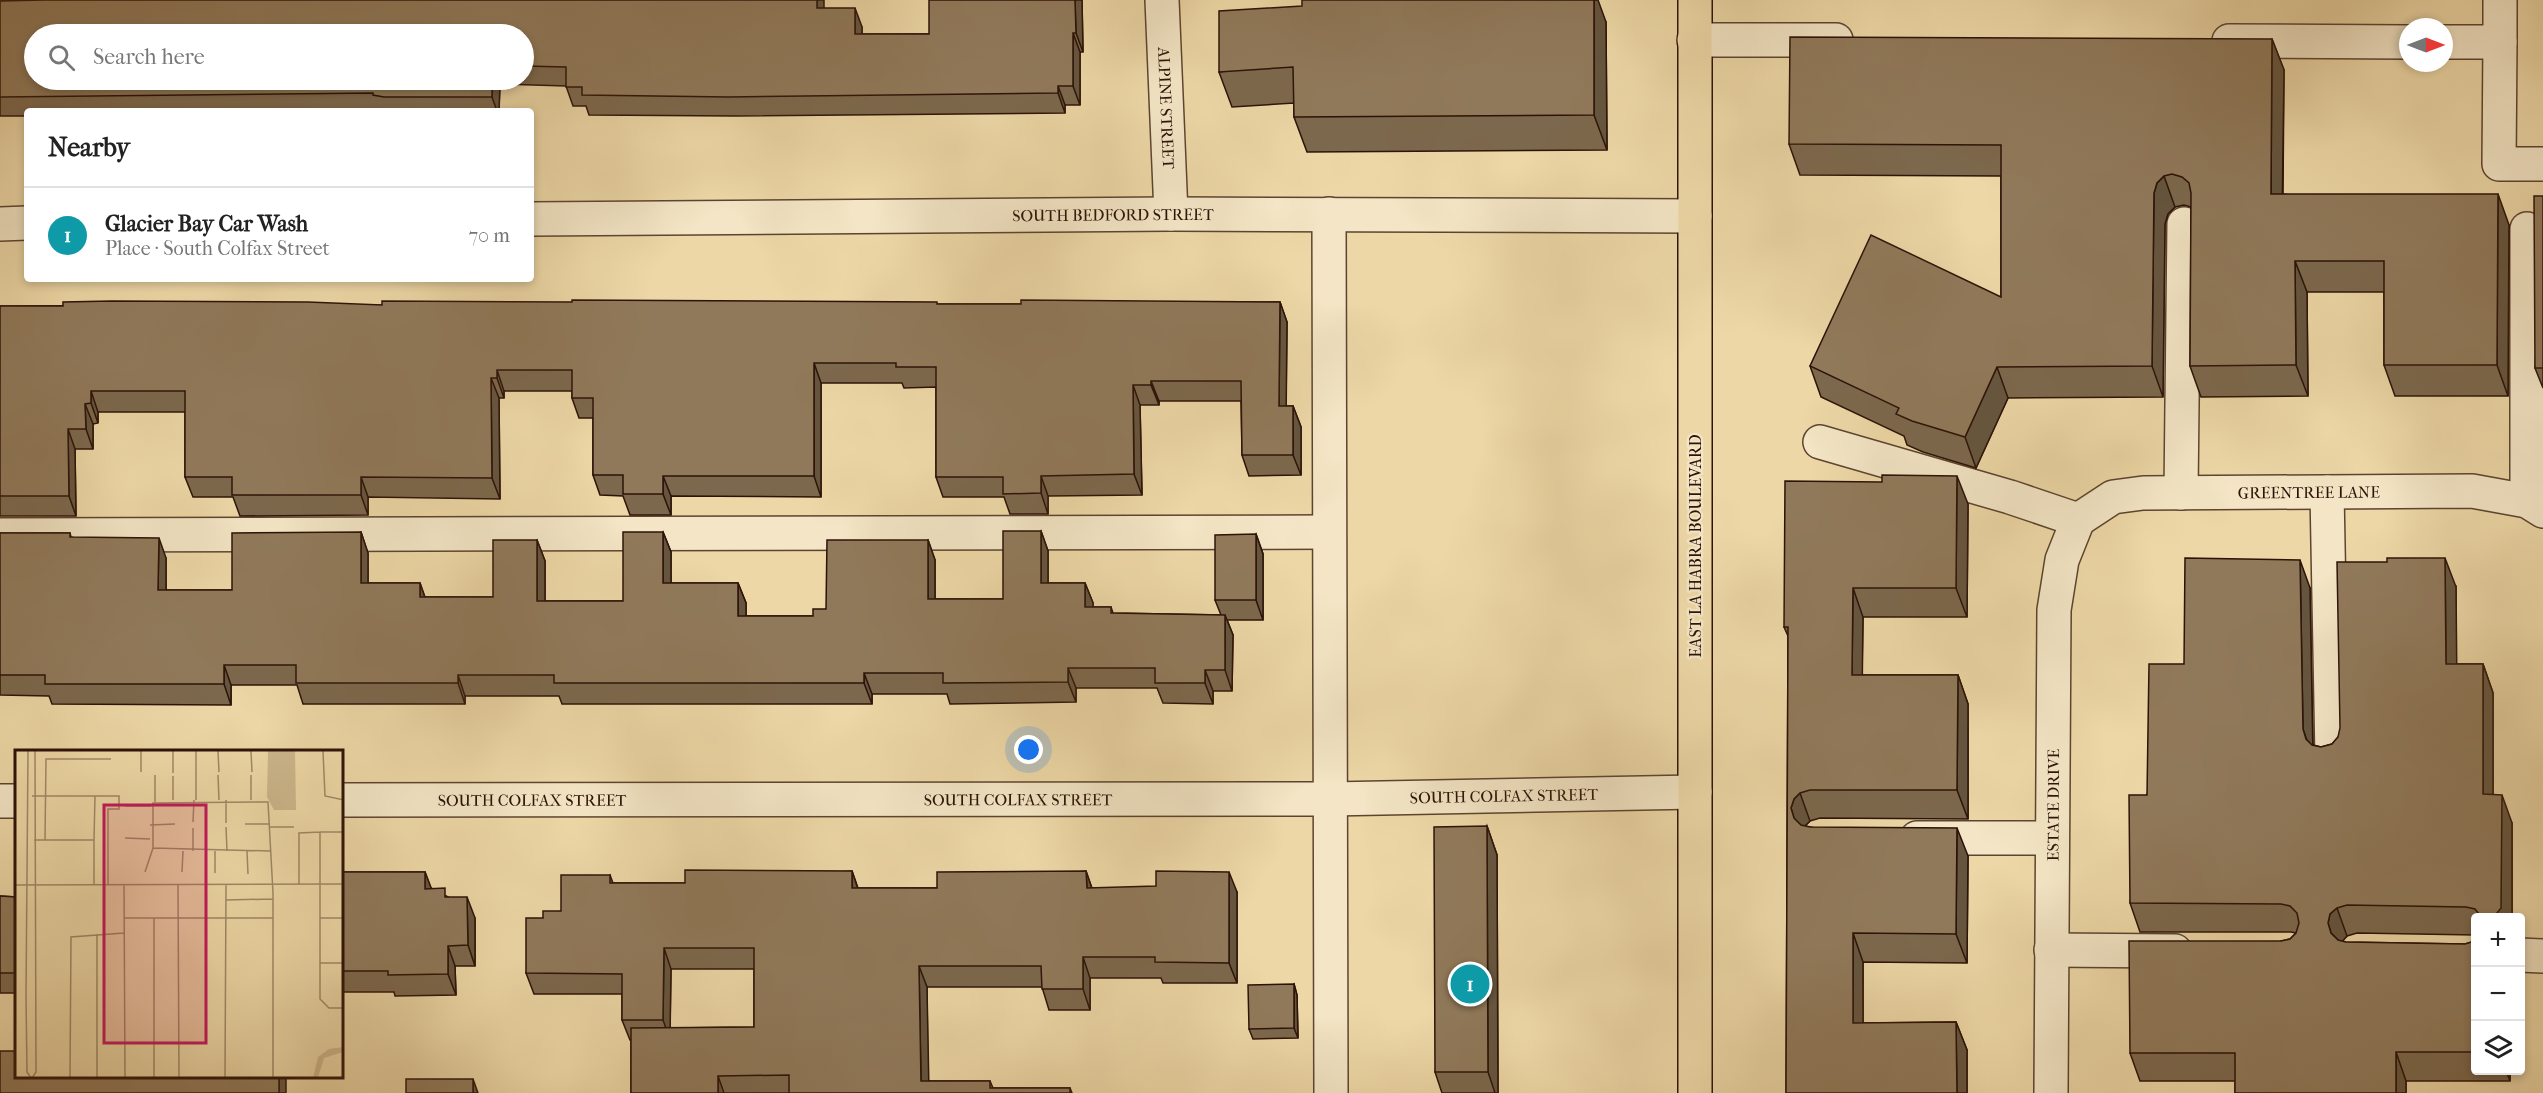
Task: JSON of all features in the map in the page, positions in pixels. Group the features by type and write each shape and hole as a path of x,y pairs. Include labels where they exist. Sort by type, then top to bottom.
{"main road":[{"name":"EAST LA HABRA BOULEVARD","path":"1695,0 1695,1093"}],"street":[{"name":"ALPINE STREET","path":"1162,0 1171,214"},
{"path":"2500,0 2499,165 2543,164"},
{"path":"1694,40 1860,40"},
{"path":"2194,41 2399,42"},
{"path":"2453,42 2500,42"},
{"name":"SOUTH BEDFORD STREET","path":"534,219 1171,214 1695,216"},
{"path":"1329,214 1331,1093"},
{"path":"0,224 24,223"},
{"path":"2181,493 2184,224"},
{"path":"2527,229 2535,506"},
{"path":"1820,442 2010,497 2078,520"},
{"name":"GREENTREE LANE","path":"2078,520 2113,497 2143,493 2472,491 2535,506"},
{"path":"2327,492 2332,758"},
{"name":"ESTATE DRIVE","path":"2051,1093 2054,610 2062,560 2078,520"},
{"path":"0,535 1329,532"},
{"name":"SOUTH COLFAX STREET","path":"344,800 1330,799 1695,792"},
{"path":"1889,837 2052,838"},
{"path":"2051,950 2207,951"},
{"path":"2525,955 2543,956"}],"building":[{"path":"817,0 817,8 855,8 855,34 929,34 929,0 1075,0 1076,33 1073,33 1073,86 1058,86 1058,93 729,97 582,95 582,87 566,87 566,67 534,66 534,24 24,24 24,90 492,90 492,97 384,97 373,95 373,93 0,97 0,1"},
{"path":"1302,0 1594,0 1594,115 1294,117 1293,67 1219,72 1219,11 1302,6"},
{"path":"1790,37 2272,39 2271,194 2498,194 2497,365 2384,365 2384,261 2295,261 2296,365 2190,366 2191,193 2189,183 2182,177 2172,174 2164,176 2157,183 2154,193 2152,366 1997,367 1965,437 1896,414 1899,408 1810,366 1871,235 2001,297 2001,145 1789,144"},
{"path":"2534,196 2543,196 2543,368 2535,368"},
{"path":"572,300 937,302 937,304 1021,304 1021,300 1280,302 1279,406 1293,406 1293,455 1242,455 1241,381 1151,381 1151,385 1133,385 1134,474 1041,476 1041,493 1003,494 1003,477 936,477 936,367 896,367 896,363 814,363 814,476 663,476 663,494 623,494 623,475 593,475 593,398 572,398 572,370 497,370 497,378 491,378 492,478 361,477 361,495 232,495 232,477 185,477 185,391 91,391 91,403 85,404 86,429 68,429 69,496 0,496 0,306 63,306 63,302 112,301 308,302 382,305 382,301 572,302"},
{"path":"1882,475 1957,476 1956,588 1853,588 1852,675 1958,675 1957,790 1810,790 1800,793 1794,799 1791,808 1794,818 1801,825 1810,827 1957,828 1956,934 1853,933 1853,1023 1956,1022 1957,1093 1786,1093 1788,627 1784,627 1785,481 1882,482"},
{"path":"1003,531 1041,531 1041,583 1085,583 1085,607 1111,607 1111,613 1225,615 1225,670 1205,670 1205,683 1155,683 1155,668 1068,668 1068,682 943,683 943,673 864,673 864,683 554,683 554,675 458,675 458,683 296,683 296,665 224,665 224,684 45,684 45,675 0,675 0,533 70,533 70,537 159,538 158,590 232,590 232,533 361,532 361,583 420,583 420,597 493,597 493,540 537,540 537,601 623,601 623,532 663,532 663,583 738,583 738,616 813,616 813,609 826,609 827,540 928,540 928,599 1003,599"},
{"path":"1256,534 1256,600 1215,600 1215,535"},
{"path":"2185,558 2300,560 2303,729 2306,739 2312,745 2321,747 2332,744 2338,737 2340,728 2337,562 2387,562 2387,558 2445,558 2446,664 2483,664 2483,794 2502,795 2501,908 2497,913 2478,913 2475,909 2466,907 2347,905 2337,908 2330,914 2328,923 2331,933 2338,940 2346,942 2465,944 2471,942 2471,1052 2396,1052 2396,1093 2235,1093 2235,1053 2130,1053 2129,941 2281,941 2290,939 2296,933 2299,923 2297,913 2290,906 2281,904 2130,903 2129,795 2147,795 2149,664 2184,664"},
{"path":"1487,826 1488,1072 1435,1072 1434,827"},
{"path":"685,870 852,871 852,888 937,888 937,872 1086,871 1087,888 1156,886 1156,871 1229,872 1229,963 1155,962 1155,957 1083,957 1083,989 1042,989 1041,966 919,966 921,1081 990,1081 990,1088 1070,1088 1070,1093 789,1093 789,1075 718,1076 718,1093 631,1093 631,1028 754,1027 754,948 664,948 663,1020 622,1020 622,974 526,973 526,918 543,918 543,911 561,911 561,875 610,875 610,883 685,883"},
{"path":"344,872 425,872 425,889 445,888 445,897 467,897 468,945 448,946 448,974 388,975 388,971 344,971"},
{"path":"0,896 15,897 15,973 0,973"},
{"path":"1294,984 1294,1028 1249,1029 1248,985"},
{"path":"0,1051 15,1051 15,1078 279,1078 279,1093 0,1093"},
{"path":"406,1079 473,1079 473,1093 406,1093"}],"place":[{"name":"Glacier Bay Car Wash","path":"1470,984"}]}
